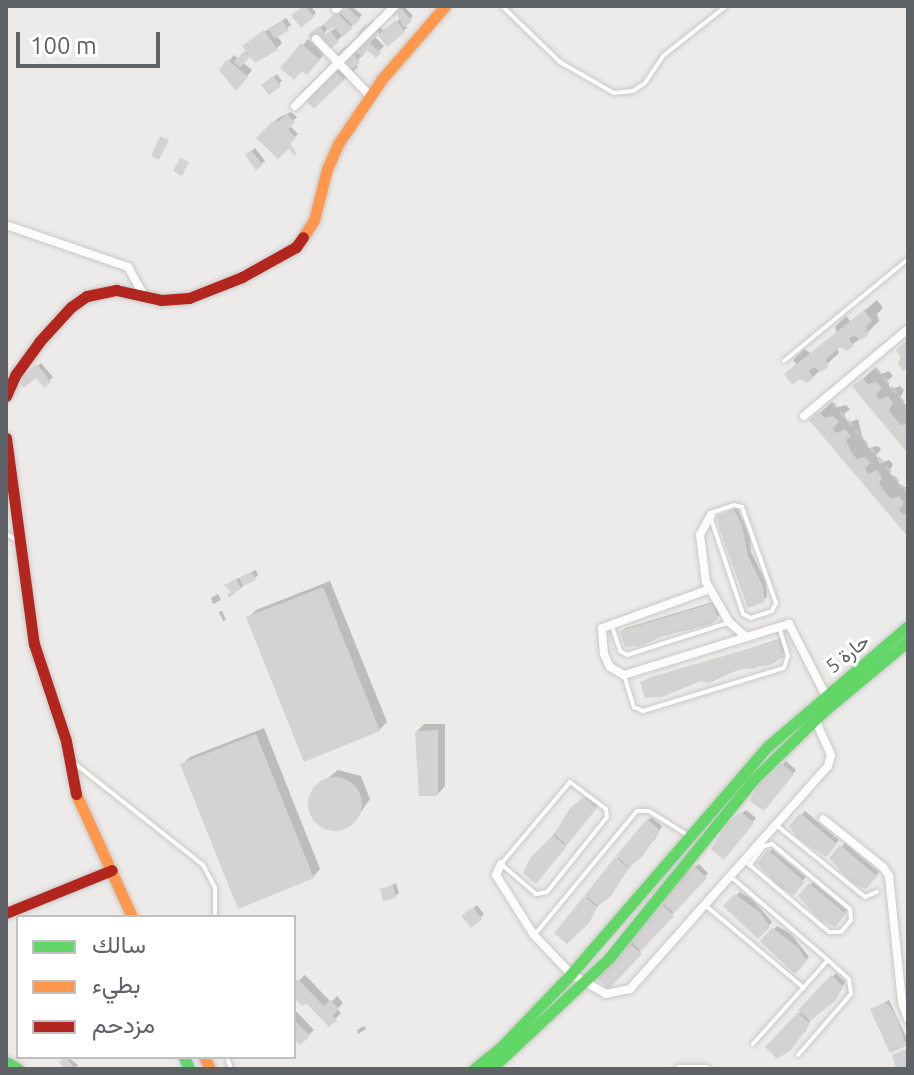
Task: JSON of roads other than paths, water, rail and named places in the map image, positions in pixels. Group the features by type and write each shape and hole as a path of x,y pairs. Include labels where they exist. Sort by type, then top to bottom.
{"street":[{"path":"295,106 395,6"},
{"path":"6,396 16,374 39,342 79,301 106,290 170,301 189,298 242,277 296,247 314,220 332,156 370,96 445,6"},
{"path":"316,39 370,96"},
{"path":"6,225 128,267 144,296"},
{"path":"804,416 908,329"},
{"path":"6,438 28,617 71,760 77,795 131,915"},
{"path":"711,515 700,535 704,573 729,622 745,636"},
{"path":"710,589 611,622 602,628 604,654 610,667 624,675 778,625 792,626 825,694"},
{"name":"حارة 5","path":"492,1066 743,772 809,708 908,626"},
{"name":"حارة 5","path":"492,1066 583,984 617,948 729,808 816,719 908,641"},
{"path":"501,864 496,875 534,935 571,974 583,984 606,994 630,989 729,876 746,862 774,823 830,762 816,719 809,708"},
{"path":"823,819 883,867 889,876 902,1002 908,1019"},
{"path":"6,913 112,870"},
{"path":"6,1062 18,1069"},
{"path":"474,1069 492,1066"},
{"path":"679,1069 706,1069"}],"lane":[{"path":"502,6 560,62 614,93 633,91 645,83 663,56 726,6"},
{"path":"784,361 908,259"},
{"path":"734,505 742,507 776,603 772,611 751,618 743,614 711,515 734,505"},
{"path":"6,534 21,542"},
{"path":"611,622 620,651 627,655 729,622"},
{"path":"624,675 634,707 643,711 784,668 788,656 778,625"},
{"path":"71,760 203,865 215,888 215,915"},
{"path":"570,782 606,809 607,817 542,895 536,894 501,864 570,782"},
{"path":"534,935 637,811 649,811 689,836"},
{"path":"774,823 865,897 877,892"},
{"path":"772,844 850,909 851,920 841,932 829,932 746,862 764,846 772,844"},
{"path":"729,876 849,979 851,994 798,1055"},
{"path":"705,905 804,988"},
{"path":"753,1044 828,960"}]}
